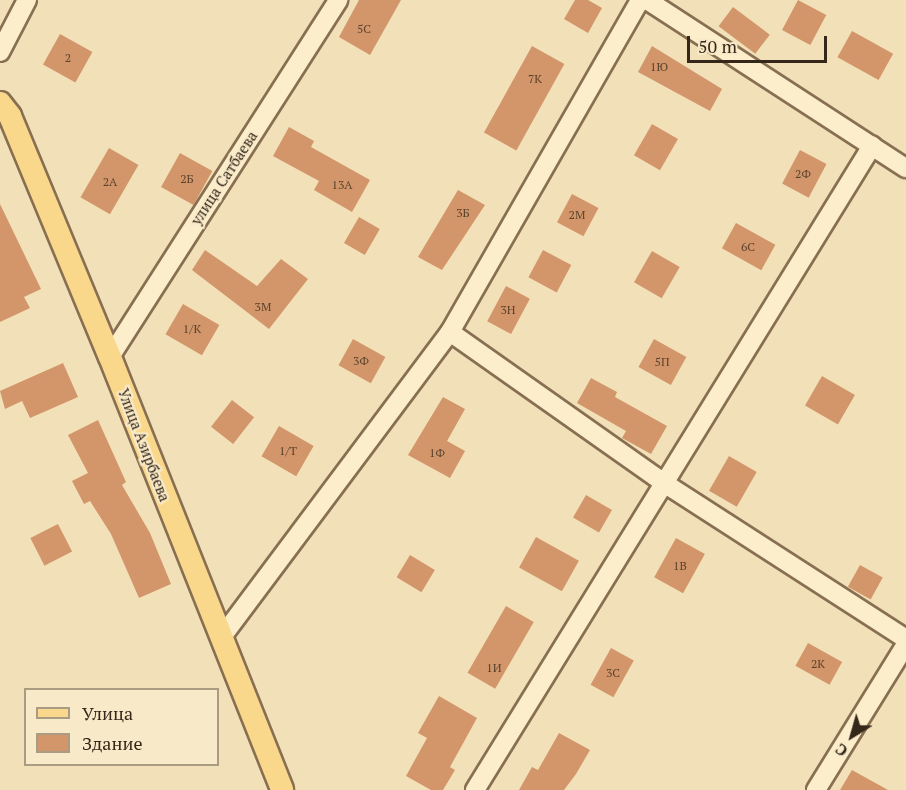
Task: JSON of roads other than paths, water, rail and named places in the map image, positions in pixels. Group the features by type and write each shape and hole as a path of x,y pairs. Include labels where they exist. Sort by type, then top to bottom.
{"main road":[{"name":"Улица Азирбаева","path":"0,103 10,116 110,357 282,790"}],"street":[{"path":"0,52 27,0"},
{"name":"улица Сатбаева","path":"110,357 338,0"},
{"path":"221,639 450,332 640,0"},
{"path":"647,0 906,168"},
{"path":"475,790 872,146"},
{"path":"450,332 664,483 906,639"},
{"path":"816,790 906,644"}]}
